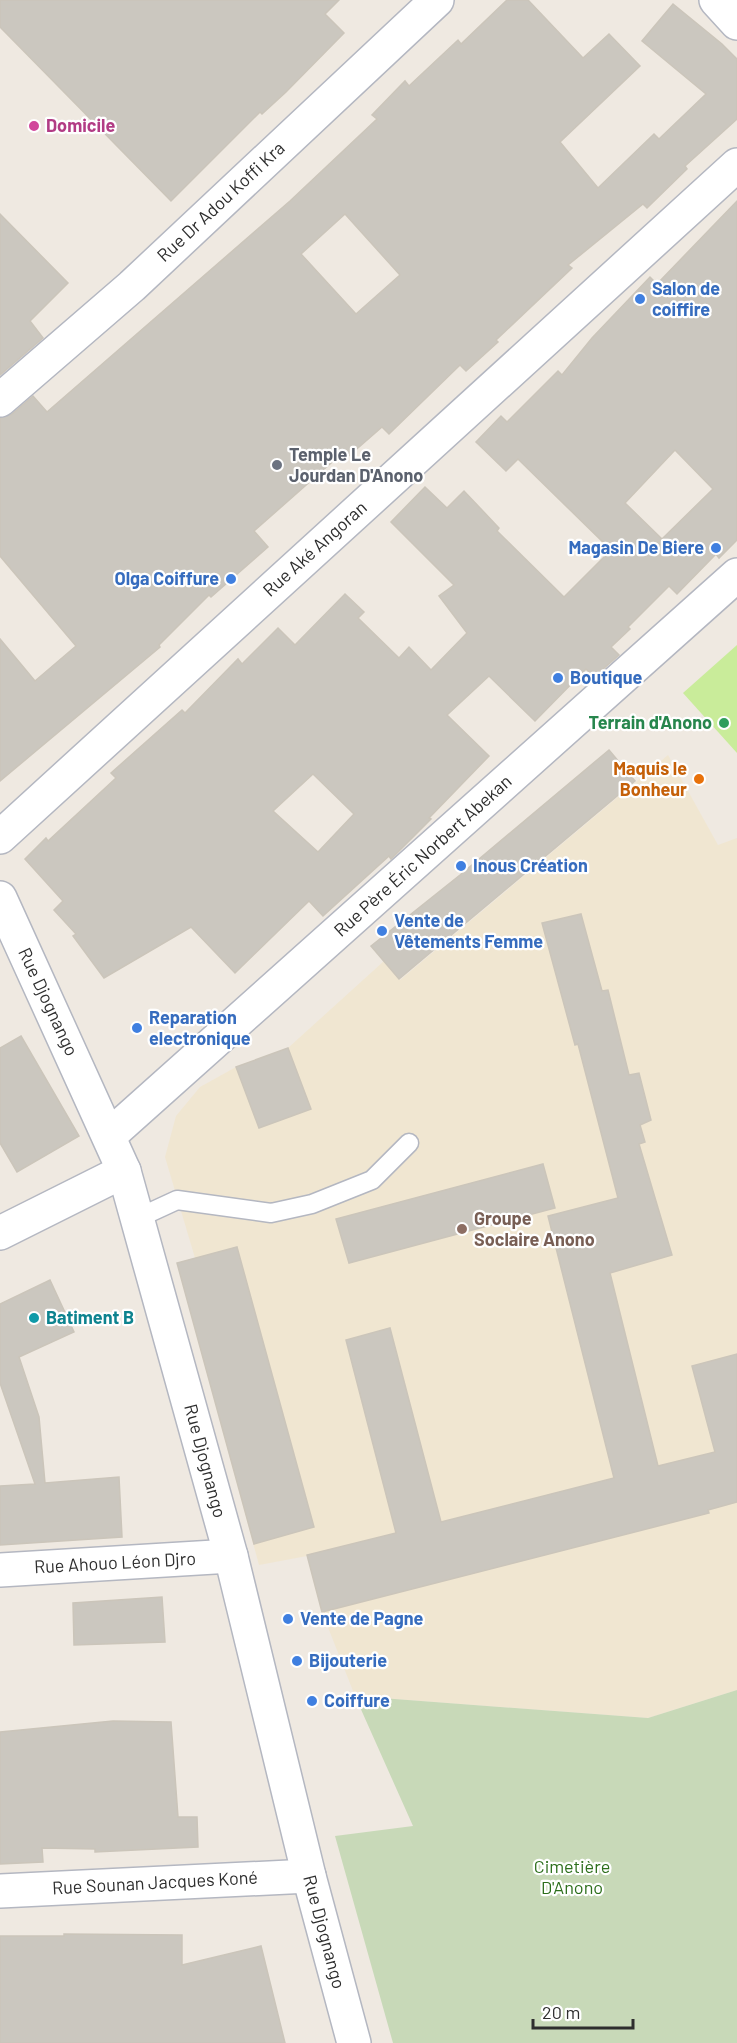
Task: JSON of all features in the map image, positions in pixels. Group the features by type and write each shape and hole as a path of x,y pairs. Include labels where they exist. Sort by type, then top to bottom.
{"street":[{"name":"Rue Dr Adou Koffi Kra","path":"0,400 132,286 437,0"},
{"path":"716,0 737,23"},
{"name":"Rue Aké Angoran","path":"0,837 737,165"},
{"name":"Rue Père Éric Norbert Abekan","path":"109,1136 737,575"},
{"name":"Rue Djognango","path":"0,898 124,1171 231,1556 309,1876 354,2043"},
{"path":"0,1233 124,1171"},
{"name":"Rue Ahouo Léon Djro","path":"0,1570 231,1556"},
{"name":"Rue Sounan Jacques Koné","path":"0,1891 309,1876"}],"lane":[{"path":"138,1218 177,1200 271,1213 312,1204 372,1180 409,1143"}],"shaded area":[{"name":"Groupe Soclaire Anono","path":"668,755 718,845 737,838 737,1690 648,1718 355,1696 322,1612 307,1556 259,1565 177,1263 195,1258 165,1157 176,1116 200,1087 236,1067 288,1048 384,961 400,980"}],"green space":[{"name":"Terrain d'Anono","path":"737,645 737,753 683,693"},
{"name":"Cimetière D'Anono","path":"737,1690 737,2043 393,2043 335,1836 413,1826 355,1696 648,1718"}],"building":[{"path":"0,0 339,0 325,14 344,33 286,92 262,114 260,112 171,201 0,27"},
{"path":"507,0 528,0 583,58 609,34 640,66 560,142 598,188 654,134 659,139 706,94 642,41 673,4 737,59 737,119 685,166 687,169 647,208 643,204 568,265 572,268 466,371 460,365 389,434 382,427 343,461 339,456 254,531 268,547 211,597 209,595 159,645 160,647 0,781 0,639 35,681 76,646 0,556 0,418 12,414 33,396 47,412 290,201 377,119 372,115 405,81 409,86 458,40 461,44","holes":["345,214 400,275 356,314 301,254"]},
{"path":"737,201 737,540 719,558 716,554 677,594 669,586 611,647 619,655 594,677 586,669 535,721 489,676 447,715 489,756 391,859 389,856 323,916 309,901 235,973 191,927 104,978 73,936 76,934 54,910 63,901 25,859 46,838 48,841 116,778 111,773 182,710 185,713 238,659 242,664 278,628 295,645 345,594 364,612 358,618 399,658 409,647 431,670 467,633 439,596 454,585 391,522 425,487 447,508 464,491 499,528 497,531 564,597 611,550 518,459 506,471 476,442 501,416 507,422 558,371 562,375 592,338 650,277 657,284","holes":["675,450 713,489 662,539 625,503","313,774 354,814 318,852 273,811"]},
{"path":"0,214 68,283 30,321 43,338 0,375"},
{"path":"609,750 635,781 399,979 371,946"},
{"path":"581,914 602,991 608,990 629,1075 639,1073 651,1120 640,1125 645,1142 639,1144 672,1255 610,1273 658,1466 715,1452 692,1366 737,1354 737,1502 708,1510 709,1513 322,1612 307,1555 396,1533 346,1340 390,1328 441,1522 614,1478 548,1216 618,1198 578,1044 575,1045 542,923"},
{"path":"21,1036 79,1136 17,1172 0,1143 0,1048"},
{"path":"288,1048 311,1109 259,1128 236,1067"},
{"path":"543,1164 555,1208 349,1263 336,1219"},
{"path":"237,1247 314,1527 254,1544 177,1263"},
{"path":"50,1280 74,1332 19,1357 39,1417 45,1483 119,1477 122,1537 0,1545 0,1486 35,1484 0,1383 0,1304"},
{"path":"162,1597 165,1642 74,1645 73,1603"},
{"path":"113,1721 171,1722 178,1817 197,1817 198,1847 95,1852 95,1849 42,1848 43,1862 0,1864 0,1732"},
{"path":"64,1934 182,1935 182,1965 261,1946 285,2043 0,2043 0,1936 64,1936"}],"place":[{"name":"Domicile","path":"34,126"},
{"name":"Salon de coiffire","path":"640,299"},
{"name":"Temple Le Jourdan D'Anono","path":"277,465"},
{"name":"Magasin De Biere","path":"716,548"},
{"name":"Olga Coiffure","path":"231,579"},
{"name":"Boutique","path":"558,678"},
{"name":"Terrain d'Anono","path":"724,723"},
{"name":"Maquis le Bonheur","path":"699,779"},
{"name":"Inous Création","path":"461,866"},
{"name":"Vente de Vêtements Femme","path":"382,931"},
{"name":"Reparation electronique","path":"137,1028"},
{"name":"Groupe Soclaire Anono","path":"462,1229"},
{"name":"Batiment B","path":"34,1318"},
{"name":"Vente de Pagne","path":"288,1619"},
{"name":"Bijouterie","path":"297,1661"},
{"name":"Coiffure","path":"312,1701"}]}
